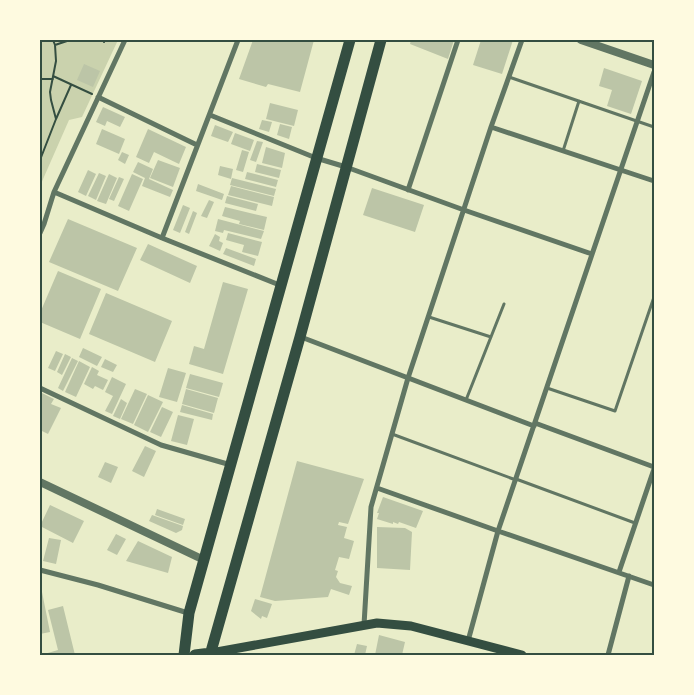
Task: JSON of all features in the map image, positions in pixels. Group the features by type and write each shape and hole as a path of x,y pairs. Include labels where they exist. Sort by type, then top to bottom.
{"highway":[{"path":"184,655 189,613 350,40"},
{"path":"195,655 211,654 381,40"}],"main road":[{"path":"211,654 364,625 391,623 411,626 522,655"}],"street":[{"path":"40,233 54,192 126,40"},
{"path":"162,238 238,40"},
{"path":"408,190 458,40"},
{"path":"364,625 371,507 408,378 491,126 522,40"},
{"path":"581,40 654,65"},
{"path":"468,641 498,531 654,72"},
{"path":"98,97 197,145"},
{"path":"210,115 316,158 592,254"},
{"path":"491,126 654,181"},
{"path":"54,192 282,286"},
{"path":"300,337 654,468 619,572"},
{"path":"40,388 161,445 231,466"},
{"path":"40,482 204,560"},
{"path":"377,488 654,585"},
{"path":"40,570 98,585 189,613"},
{"path":"608,655 629,576"}],"lane":[{"path":"509,77 654,127"},
{"path":"563,151 579,101"},
{"path":"547,388 615,411 654,297"},
{"path":"466,400 504,304"},
{"path":"428,317 491,337"},
{"path":"392,434 636,523"}],"path":[{"path":"53,40 56,45 56,62 51,100 56,119"},
{"path":"56,45 70,40"},
{"path":"40,79 53,77 98,97"},
{"path":"40,160 71,85"}],"green space":[{"path":"40,40 118,40 82,117 69,120 40,186"}],"building":[{"path":"253,40 314,40 300,92 268,84 266,87 239,79"},
{"path":"411,40 454,40 448,59 410,44"},
{"path":"481,40 513,40 502,74 473,65"},
{"path":"84,64 100,71 93,87 77,80"},
{"path":"604,68 642,81 631,114 607,106 612,90 599,86"},
{"path":"270,103 298,110 294,126 266,119"},
{"path":"103,107 125,117 120,127 107,121 105,126 96,122"},
{"path":"262,120 272,122 269,132 259,129"},
{"path":"280,124 292,127 289,139 277,135"},
{"path":"215,125 233,132 228,142 211,136"},
{"path":"102,129 125,139 119,154 96,144"},
{"path":"148,129 186,147 179,164 154,152 149,163 136,157"},
{"path":"235,133 254,140 250,151 231,144"},
{"path":"257,141 263,142 256,162 250,160"},
{"path":"266,147 285,153 282,168 262,163"},
{"path":"242,150 249,152 243,172 236,170"},
{"path":"122,152 129,155 125,164 118,160"},
{"path":"158,160 180,168 173,187 150,178"},
{"path":"138,162 153,169 149,179 173,190 170,197 142,186 145,178 133,172"},
{"path":"257,164 281,170 279,178 255,172"},
{"path":"220,166 233,169 231,179 218,175"},
{"path":"88,170 96,174 86,196 78,192"},
{"path":"247,172 278,180 276,187 245,179"},
{"path":"99,173 106,176 96,200 88,196"},
{"path":"109,174 117,178 106,204 97,201"},
{"path":"132,174 143,179 129,211 118,206"},
{"path":"119,177 124,179 114,201 109,199"},
{"path":"232,178 276,189 274,196 230,185"},
{"path":"198,184 224,194 222,200 196,191"},
{"path":"231,186 274,197 272,206 228,195"},
{"path":"372,188 424,205 415,232 363,215"},
{"path":"227,196 258,204 256,211 225,203"},
{"path":"209,200 214,202 207,218 201,216"},
{"path":"183,205 190,208 180,233 173,230"},
{"path":"225,207 267,217 264,230 239,224 240,221 222,216"},
{"path":"193,211 197,213 189,234 185,232"},
{"path":"68,219 137,248 118,291 49,262"},
{"path":"218,219 264,231 261,239 224,230 223,233 215,231"},
{"path":"228,233 262,242 258,256 242,252 244,245 226,240"},
{"path":"215,234 220,237 219,241 223,243 220,251 209,246"},
{"path":"148,244 197,266 190,283 140,260"},
{"path":"226,248 256,259 254,266 223,254"},
{"path":"58,271 101,289 80,339 40,322 40,313"},
{"path":"223,282 248,289 223,374 189,364 194,346 204,349"},
{"path":"106,293 172,321 155,362 89,334"},
{"path":"83,348 102,357 97,366 79,357"},
{"path":"56,351 63,354 55,371 48,368"},
{"path":"65,354 71,357 62,375 57,372"},
{"path":"72,358 78,361 63,391 58,388"},
{"path":"105,359 117,365 113,372 101,367"},
{"path":"79,361 90,367 76,397 65,392"},
{"path":"92,367 99,371 97,375 108,380 103,390 95,386 93,389 84,384"},
{"path":"168,368 186,373 177,402 159,397"},
{"path":"190,374 223,383 219,397 186,388"},
{"path":"112,377 126,384 112,414 105,411 113,396 105,392"},
{"path":"135,389 147,394 133,424 121,419"},
{"path":"186,389 218,398 214,413 182,404"},
{"path":"40,392 54,399 51,404 61,408 48,434 40,430"},
{"path":"148,395 163,402 148,432 134,425"},
{"path":"121,399 127,403 120,419 113,416"},
{"path":"182,405 213,414 212,420 180,412"},
{"path":"162,407 173,412 161,437 150,432"},
{"path":"178,415 194,419 187,445 171,441"},
{"path":"145,446 156,451 144,477 132,471"},
{"path":"297,461 364,479 348,524 339,522 338,525 347,527 344,538 354,541 349,559 339,557 335,570 338,571 336,577 340,583 352,586 349,595 331,589 328,597 275,601 260,597"},
{"path":"105,462 118,467 111,483 98,477"},
{"path":"383,497 423,511 416,528 399,522 398,524 393,522 393,524 377,519 379,513 377,513"},
{"path":"50,505 84,521 73,543 40,526"},
{"path":"157,509 185,519 183,525 155,515"},
{"path":"152,515 183,526 182,530 176,533 149,521"},
{"path":"377,527 405,528 412,532 410,570 377,568"},
{"path":"116,534 126,539 117,555 107,550"},
{"path":"49,538 61,540 56,564 43,561"},
{"path":"138,541 172,557 168,573 126,561"},
{"path":"40,587 50,632 40,634"},
{"path":"255,599 272,604 267,618 262,616 261,619 251,611"},
{"path":"63,606 75,655 41,655 58,650 48,610"},
{"path":"379,635 405,642 402,655 375,655"},
{"path":"357,644 367,646 365,655 354,655"}]}
